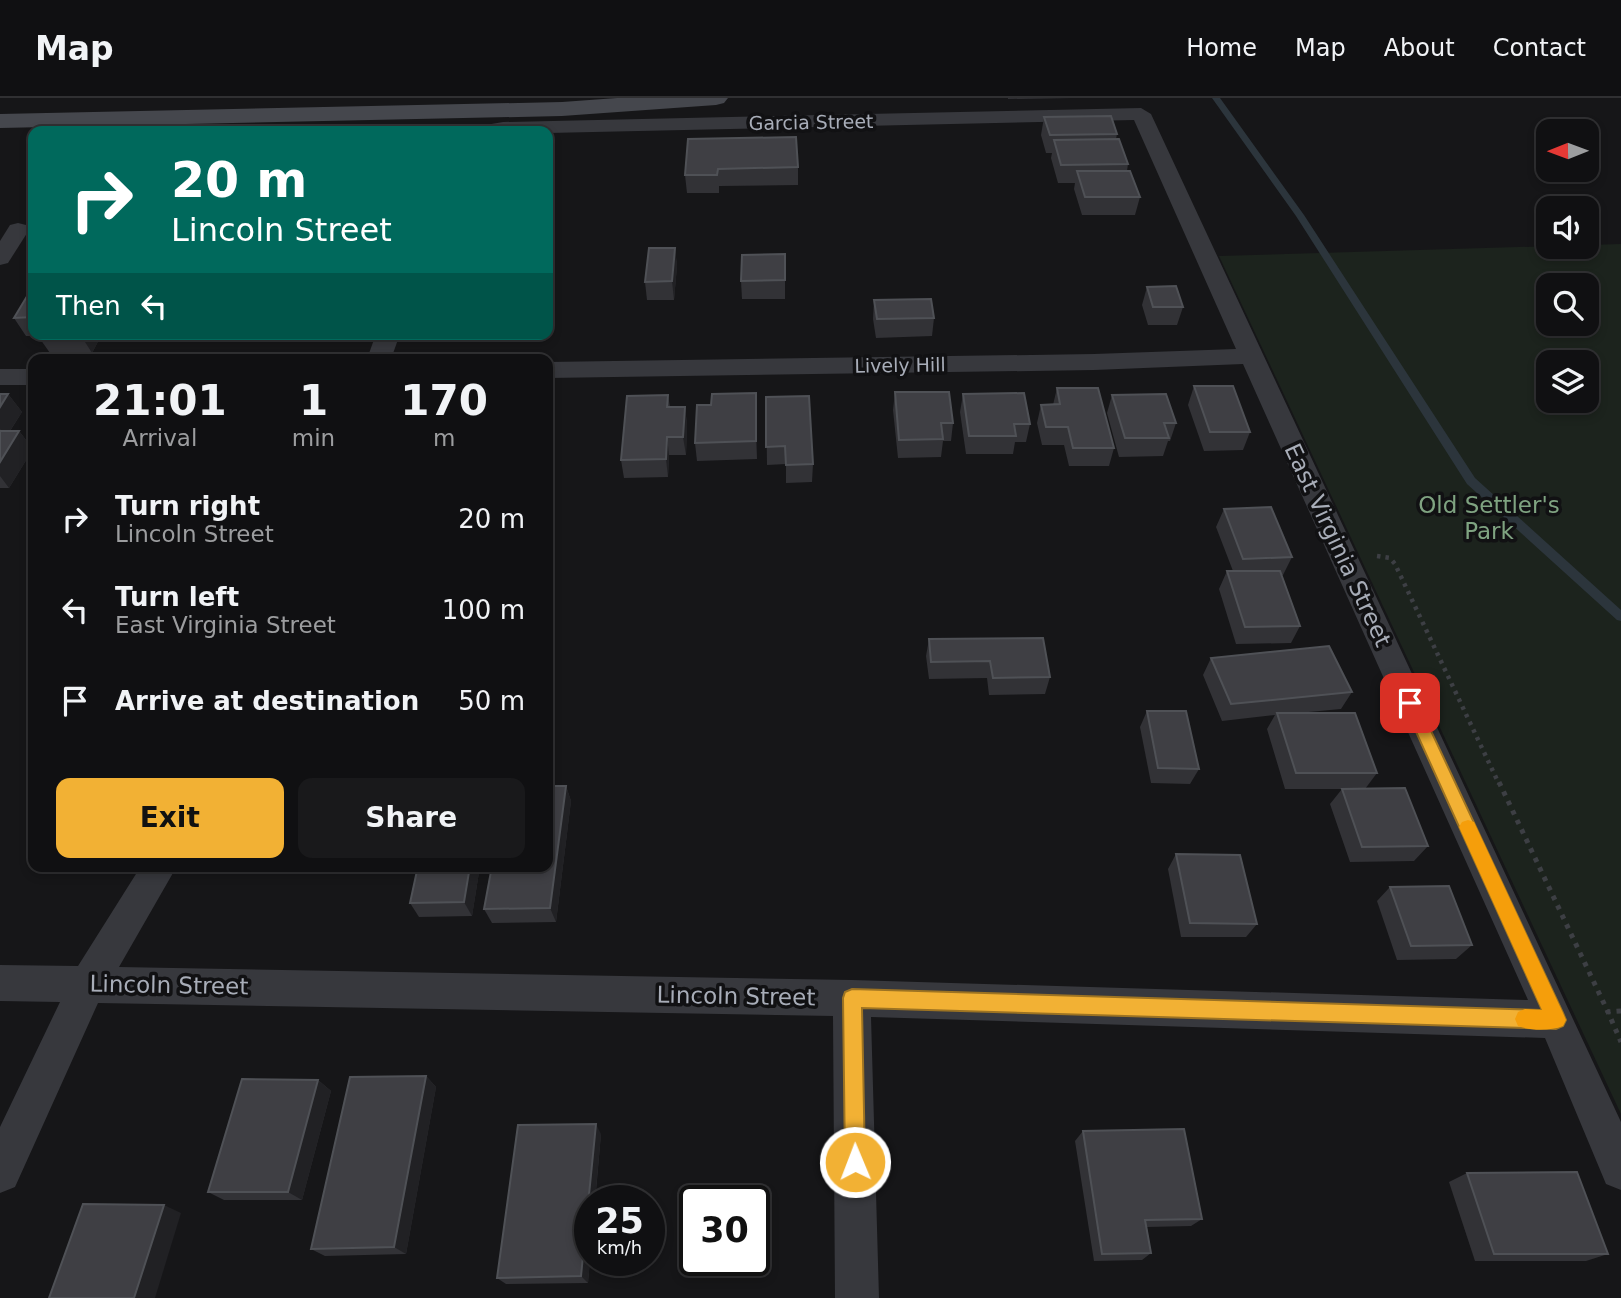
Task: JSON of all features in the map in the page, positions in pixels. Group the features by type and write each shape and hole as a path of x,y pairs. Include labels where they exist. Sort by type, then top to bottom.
{"main road":[{"path":"0,121 562,109 716,98"}],"street":[{"name":"Garcia Street","path":"553,127 1141,114"},
{"name":"East Virginia Street","path":"1141,114 1556,1020 1621,1169"},
{"path":"0,258 18,230"},
{"name":"Lively Hill","path":"553,370 1094,362 1251,356"},
{"path":"0,377 28,377"},
{"path":"0,1172 88,984 156,872"},
{"name":"Lincoln Street","path":"0,983 852,998 1556,1020"},
{"path":"852,998 857,1298"}],"path":[{"path":"1343,556 1383,556 1395,564 1621,1042"},
{"path":"1608,1012 1621,1012"}],"green space":[{"name":"Old Settler's Park","path":"1621,244 1621,1114 1219,256 1536,247 1536,259 1599,259 1599,245"}],"building":[{"path":"1111,116 1117,134 1050,135 1044,117"},
{"path":"796,137 798,167 718,169 717,175 685,175 688,139"},
{"path":"1119,139 1128,164 1061,165 1054,140"},
{"path":"1077,171 1130,171 1140,197 1085,197"},
{"path":"649,248 675,248 672,281 645,282"},
{"path":"785,254 785,280 741,281 742,255"},
{"path":"1176,286 1183,307 1153,307 1147,287"},
{"path":"28,295 28,317 14,318"},
{"path":"931,299 934,318 877,319 874,300"},
{"path":"1194,386 1233,386 1250,432 1210,432"},
{"path":"1057,388 1098,388 1114,448 1073,448 1068,427 1046,427 1041,405 1060,404"},
{"path":"895,392 949,392 953,423 941,423 943,439 899,440"},
{"path":"756,393 756,441 695,443 697,405 711,405 712,394"},
{"path":"1024,393 1030,424 1014,424 1016,436 969,436 963,394"},
{"path":"0,394 8,394 0,407"},
{"path":"1166,394 1176,423 1164,423 1169,438 1125,438 1112,395"},
{"path":"668,395 667,407 685,407 683,437 667,437 666,459 621,460 627,396"},
{"path":"809,396 813,464 786,465 785,446 766,447 766,397"},
{"path":"0,431 19,431 0,462"},
{"path":"1271,507 1292,557 1243,559 1224,509"},
{"path":"1227,571 1280,571 1300,626 1245,627"},
{"path":"1043,638 1050,677 993,678 990,661 931,662 929,639"},
{"path":"1329,646 1352,692 1231,704 1211,658"},
{"path":"1147,711 1186,711 1199,769 1158,768"},
{"path":"1277,713 1355,713 1377,773 1296,773"},
{"path":"553,786 566,786 550,908 484,909 491,872 553,872"},
{"path":"1405,788 1428,846 1362,847 1342,789"},
{"path":"1176,854 1240,855 1257,924 1190,923"},
{"path":"417,872 469,872 464,902 410,903"},
{"path":"1449,886 1472,945 1411,946 1390,887"},
{"path":"426,1076 394,1247 311,1249 350,1077"},
{"path":"242,1079 318,1080 288,1192 208,1192"},
{"path":"596,1124 590,1185 574,1185 574,1276 581,1276 497,1278 518,1125"},
{"path":"1184,1129 1202,1219 1145,1220 1151,1253 1102,1254 1083,1131"},
{"path":"1577,1172 1608,1254 1494,1254 1467,1173"},
{"path":"83,1204 164,1205 134,1298 49,1298"}],"waterway":[{"path":"1216,98 1300,215 1471,481 1621,617"}],"slow traffic":[{"path":"1468,827 1556,1020 1525,1019"}],"route":[{"path":"855,1162 852,998 1556,1020 1410,703"}]}
